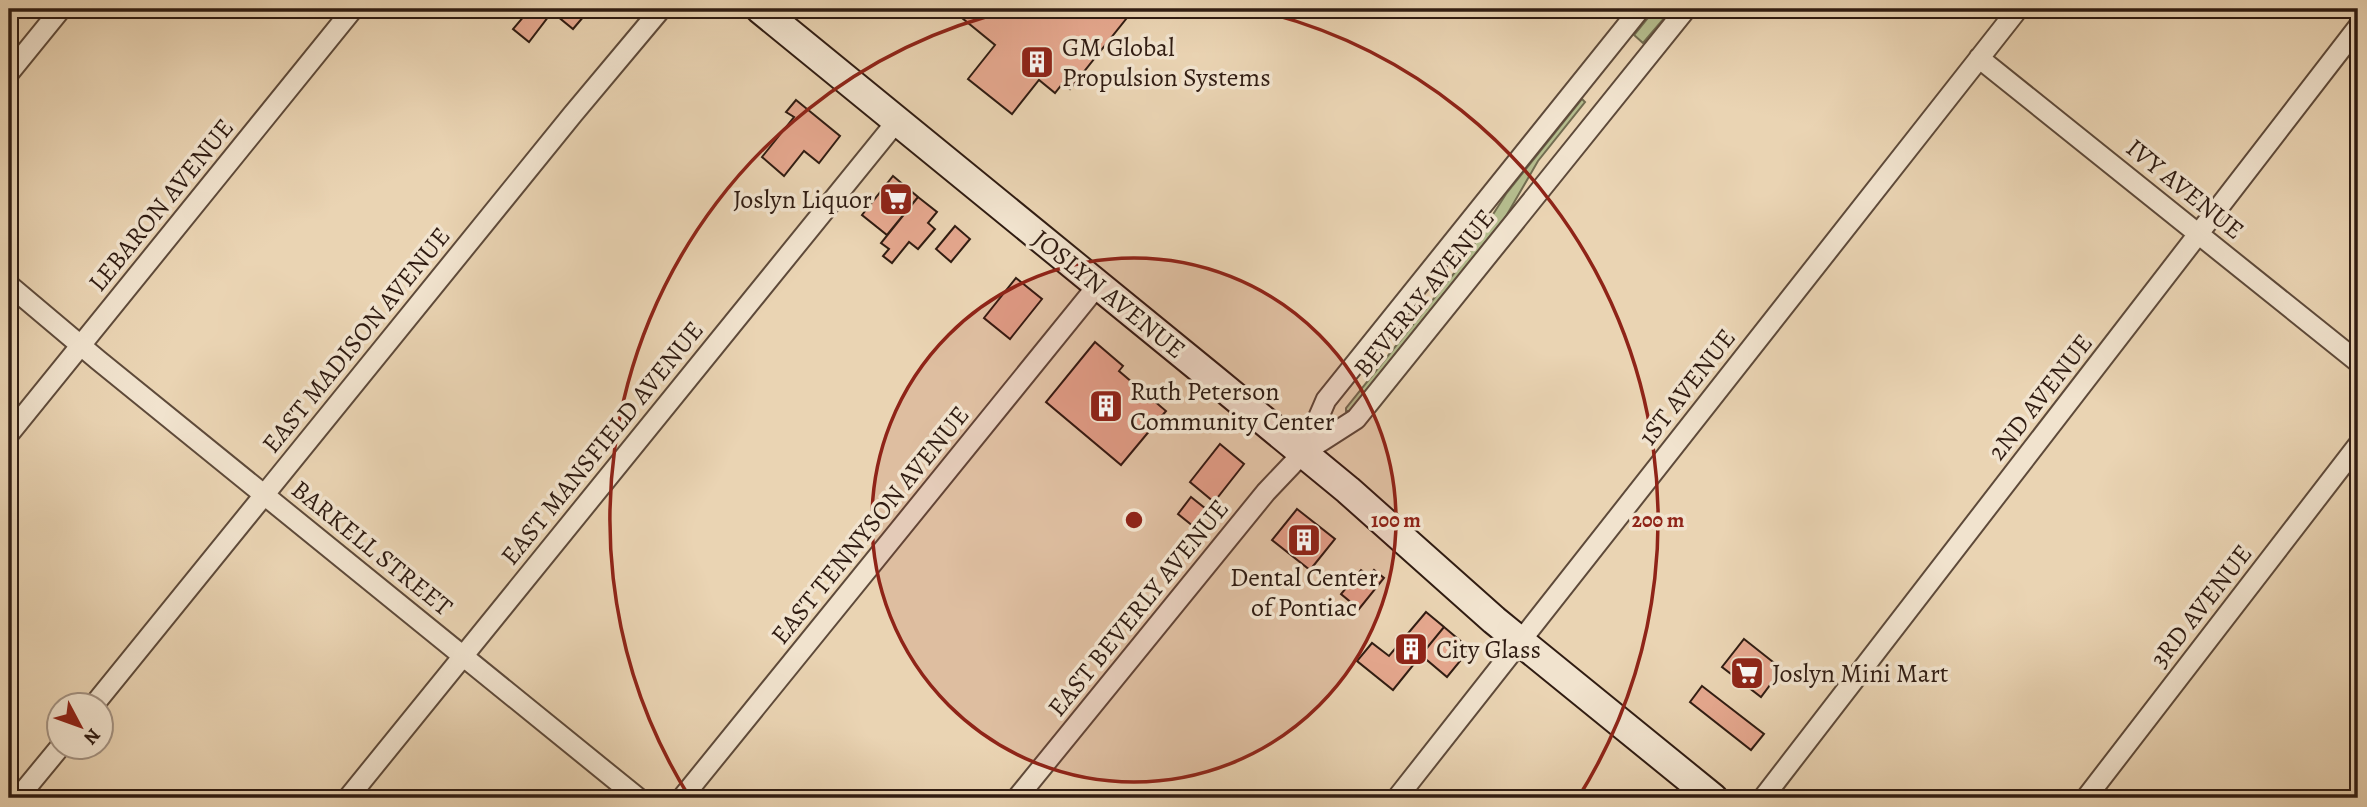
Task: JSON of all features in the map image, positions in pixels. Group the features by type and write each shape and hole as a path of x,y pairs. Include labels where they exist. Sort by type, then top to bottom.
{"main road":[{"name":"JOSLYN AVENUE","path":"760,9 1303,453 1520,641 1713,798"}],"street":[{"path":"9,73 61,9"},
{"name":"LEBARON AVENUE","path":"9,434 353,9"},
{"name":"EAST MADISON AVENUE","path":"104,692 661,9"},
{"name":"BEVERLY AVENUE","path":"1303,453 1326,400 1640,9"},
{"name":"BEVERLY AVENUE","path":"1303,453 1356,419 1686,9"},
{"name":"1ST AVENUE","path":"1397,798 2018,9"},
{"name":"2ND AVENUE","path":"1763,798 2358,27"},
{"name":"IVY AVENUE","path":"1979,58 2358,362"},
{"name":"EAST MANSFIELD AVENUE","path":"348,798 897,121"},
{"name":"BARKELL STREET","path":"9,285 638,798"},
{"name":"EAST TENNYSON AVENUE","path":"682,798 1098,285"},
{"name":"3RD AVENUE","path":"2086,798 2358,445"},
{"name":"EAST BEVERLY AVENUE","path":"1017,798 1266,492 1303,453"},
{"path":"18,798 48,762"}],"green space":[{"path":"1655,9 1672,9 1643,43 1634,35"},
{"path":"1582,99 1585,102 1538,161 1505,218 1350,411 1346,411 1460,266 1506,194"}],"building":[{"path":"530,9 590,9 573,29 552,12 529,42 513,29"},
{"name":"GM Global Propulsion Systems","path":"951,9 1134,9 1070,89 1063,83 1055,93 1039,80 1012,114 968,79 995,45"},
{"path":"796,100 840,136 819,163 804,151 784,176 762,157 794,117 786,112"},
{"path":"893,176 918,197 887,235 862,215"},
{"path":"918,197 937,212 928,223 935,229 918,249 909,242 892,263 883,256 889,249 881,243"},
{"path":"955,226 970,239 951,262 936,249"},
{"path":"1016,278 1042,299 1010,339 984,318"},
{"name":"Ruth Peterson Community Center","path":"1095,342 1123,366 1119,371 1166,411 1121,465 1046,402"},
{"path":"1220,444 1244,464 1214,502 1190,482"},
{"path":"1191,497 1206,509 1193,526 1178,514"},
{"name":"Dental Center of Pontiac","path":"1297,509 1335,539 1310,570 1272,540"},
{"path":"1361,570 1369,576 1374,570 1384,578 1359,609 1341,594"},
{"name":"City Glass","path":"1426,612 1444,627 1393,690 1357,661 1372,643 1389,656"},
{"path":"1444,627 1470,649 1447,677 1421,655"},
{"path":"1744,639 1782,669 1761,697 1722,667"},
{"path":"1702,686 1764,734 1751,750 1690,702"}],"place":[{"name":"GM Global Propulsion Systems","path":"1037,62"},
{"name":"Joslyn Liquor","path":"896,199"},
{"name":"Ruth Peterson Community Center","path":"1106,406"},
{"name":"Dental Center of Pontiac","path":"1304,540"},
{"name":"City Glass","path":"1411,649"},
{"name":"Joslyn Mini Mart","path":"1747,673"}]}
